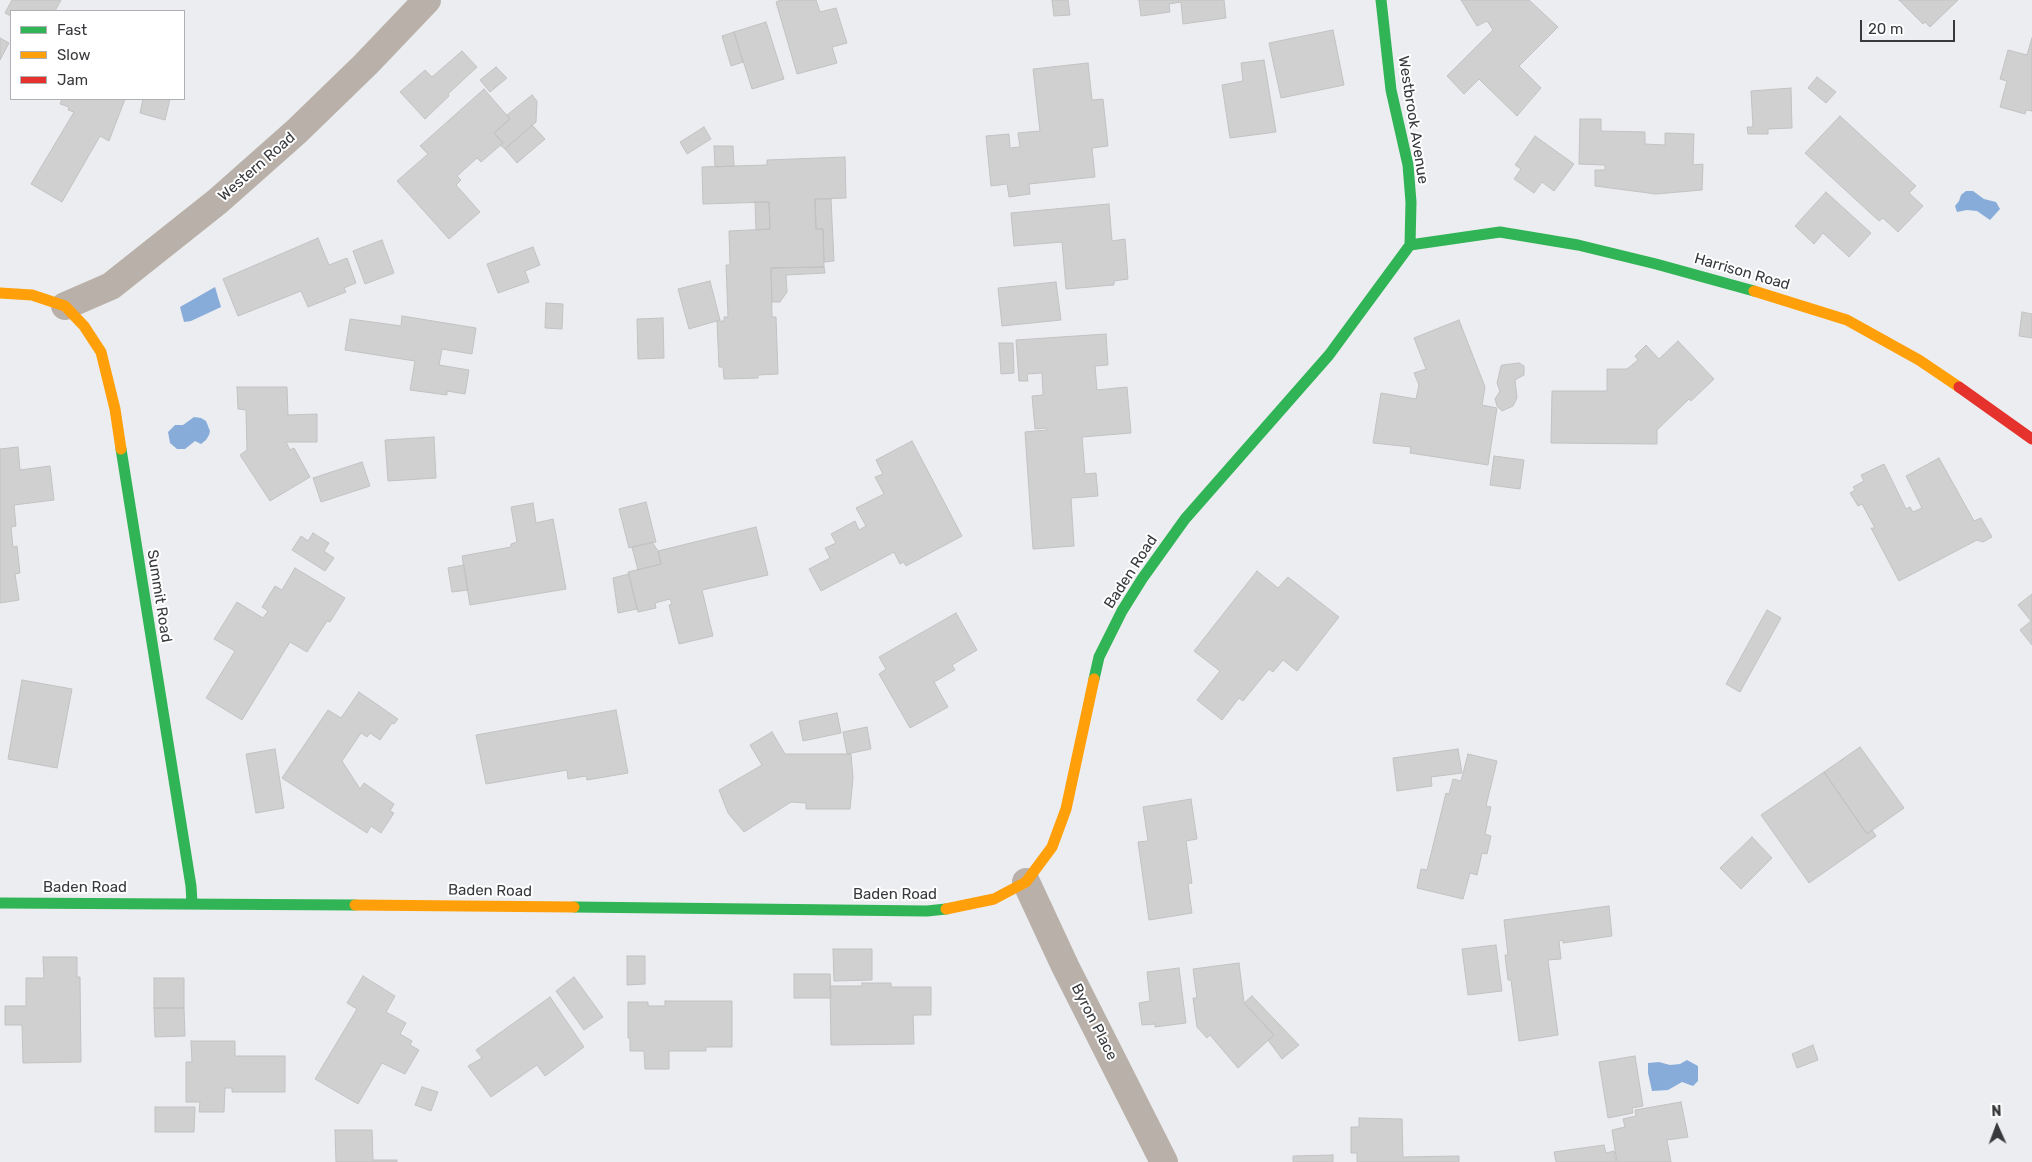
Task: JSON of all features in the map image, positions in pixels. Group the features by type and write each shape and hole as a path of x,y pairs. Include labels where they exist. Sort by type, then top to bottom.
{"street":[{"name":"Western Road","path":"65,306 111,286 218,201 297,131 366,64 427,0"},
{"name":"Westbrook Avenue","path":"1381,0 1391,90 1408,165 1411,202 1410,244"},
{"name":"Harrison Road","path":"1410,244 1500,232 1578,244 1803,305 1847,320 1919,360 2032,439"},
{"name":"Baden Road","path":"0,903 927,910 957,908 994,899 1026,882 1052,847 1066,809 1099,656 1122,611 1142,579 1185,520 1329,355 1410,244"},
{"path":"0,293 32,295 65,306"},
{"name":"Summit Road","path":"65,306 84,326 101,352 115,409 148,626 191,886 192,903"},
{"name":"Byron Place","path":"1026,882 1065,966 1164,1162"}],"water":[{"path":"1966,191 1973,191 1984,199 1996,202 2000,209 1990,220 1977,211 1957,212 1955,206 1961,195"},
{"path":"215,287 221,307 191,321 184,322 180,307"},
{"path":"194,417 206,421 210,431 209,435 201,444 195,441 185,449 177,449 170,443 168,432 175,425 183,425"},
{"path":"1687,1060 1698,1066 1698,1081 1693,1086 1682,1082 1668,1090 1652,1091 1648,1063 1659,1062 1670,1065 1680,1064"}],"building":[{"path":"12,0 61,0 56,10 10,10 10,16 5,13"},
{"path":"781,0 816,0 820,12 836,8 847,43 832,47 837,63 797,74 776,2"},
{"path":"1052,0 1068,0 1070,15 1054,16"},
{"path":"1139,0 1224,0 1226,18 1183,24 1181,2 1169,4 1170,12 1141,16"},
{"path":"1461,0 1529,0 1558,27 1519,66 1541,88 1517,116 1479,79 1464,94 1447,76 1493,30 1487,21 1477,26"},
{"path":"1899,0 1958,0 1930,27 1925,22 1923,24"},
{"path":"766,22 784,79 752,89 734,32"},
{"path":"1333,30 1344,85 1281,98 1269,43"},
{"path":"734,32 743,62 731,66 722,36"},
{"path":"0,38 9,43 0,60"},
{"path":"2032,38 2032,111 2026,110 2025,114 2000,107 2007,81 2000,79 2008,50 2027,55"},
{"path":"462,51 477,67 425,119 400,92 425,70 432,77"},
{"path":"1264,60 1276,132 1230,138 1222,85 1243,81 1241,63"},
{"path":"1088,63 1092,100 1103,99 1108,146 1092,148 1095,177 1029,184 1030,194 1009,197 1007,184 991,186 986,136 1009,134 1010,148 1020,147 1018,133 1040,131 1033,69"},
{"path":"496,67 507,78 490,92 480,80"},
{"path":"1817,77 1836,92 1826,103 1808,88"},
{"path":"1791,88 1792,128 1768,129 1768,134 1748,134 1747,127 1753,127 1751,91"},
{"path":"484,89 510,119 494,133 503,143 481,162 477,158 457,176 461,180 456,185 480,212 449,239 397,181 428,154 420,146"},
{"path":"532,95 537,101 536,122 505,149 500,145 503,143 494,133 510,119 507,115"},
{"path":"62,100 125,100 109,141 100,136 62,202 31,184 74,112 68,110 69,107 60,104"},
{"path":"143,100 170,100 165,120 140,113"},
{"path":"1840,116 1916,186 1909,193 1923,206 1898,232 1883,218 1879,221 1805,153"},
{"path":"1580,119 1601,119 1601,131 1645,132 1645,144 1665,145 1665,133 1694,134 1693,165 1703,164 1702,190 1656,194 1595,186 1595,170 1605,170 1605,165 1579,164"},
{"path":"532,125 545,139 517,163 505,149"},
{"path":"704,127 711,139 687,154 680,142"},
{"path":"1535,136 1574,164 1554,191 1542,182 1534,193 1514,179 1521,169 1515,165"},
{"path":"714,146 733,146 734,166 715,167"},
{"path":"845,157 846,198 815,199 816,229 823,229 824,267 771,268 772,317 776,317 778,374 758,375 758,378 724,379 723,367 719,367 717,321 724,321 724,317 728,317 726,265 730,265 729,231 770,229 769,202 703,204 702,167 767,165 767,160"},
{"path":"1826,192 1871,233 1849,257 1823,233 1814,244 1795,226"},
{"path":"815,199 831,199 834,261 824,262 823,229 816,229"},
{"path":"755,202 769,202 770,229 756,230"},
{"path":"1109,204 1112,241 1125,239 1128,279 1114,281 1114,285 1066,289 1062,242 1014,246 1011,213"},
{"path":"318,238 329,265 347,258 356,283 344,288 346,292 308,307 301,291 238,316 223,279"},
{"path":"382,240 394,273 365,284 353,251"},
{"path":"533,247 540,265 525,271 529,282 498,293 487,264"},
{"path":"824,267 825,273 786,275 787,292 780,302 772,302 771,268"},
{"path":"710,281 720,320 689,329 678,289"},
{"path":"1056,282 1061,320 1002,326 998,288"},
{"path":"546,303 563,304 562,329 545,328"},
{"path":"2022,312 2032,314 2032,338 2019,336"},
{"path":"402,316 476,328 472,354 442,349 439,365 469,370 465,394 447,391 447,395 410,390 415,361 345,350 350,319 401,326"},
{"path":"663,318 664,358 638,359 637,319"},
{"path":"1459,320 1485,387 1482,405 1497,408 1488,465 1410,453 1411,447 1373,443 1381,393 1416,399 1419,385 1414,373 1426,369 1414,338"},
{"path":"1106,334 1108,365 1095,366 1097,390 1127,387 1131,433 1082,437 1085,474 1096,473 1098,496 1071,498 1074,546 1033,549 1025,432 1047,430 1047,428 1035,429 1032,396 1043,395 1042,373 1027,374 1028,381 1019,381 1016,340"},
{"path":"1678,341 1714,379 1691,401 1689,399 1657,430 1657,444 1551,443 1552,391 1607,391 1607,369 1627,369 1638,360 1635,356 1646,345 1659,359"},
{"path":"999,343 1013,343 1014,373 1001,374"},
{"path":"1519,363 1524,366 1524,375 1515,380 1517,398 1513,406 1502,411 1497,406 1495,399 1500,391 1497,383 1501,366"},
{"path":"237,387 287,387 288,415 317,414 317,442 286,442 290,450 294,448 310,477 270,501 240,455 247,450 246,410 238,409"},
{"path":"434,437 436,478 388,481 385,440"},
{"path":"912,441 962,536 906,566 904,562 900,564 894,552 821,591 809,569 830,558 825,548 836,543 831,534 855,521 859,530 866,526 856,508 884,494 875,477 883,474 876,460"},
{"path":"18,447 20,470 50,466 54,500 14,505 16,526 11,527 13,547 17,546 20,573 15,574 19,600 0,603 0,449"},
{"path":"1494,456 1524,460 1520,489 1490,485"},
{"path":"1939,458 1974,521 1981,518 1992,537 1983,542 1977,540 1899,581 1871,528 1875,528 1862,504 1858,506 1850,493 1855,490 1853,487 1864,481 1861,475 1884,464 1906,509 1910,507 1913,512 1922,508 1906,476"},
{"path":"362,462 370,486 321,502 313,478"},
{"path":"646,502 656,542 629,548 619,509"},
{"path":"533,503 536,523 553,519 566,589 470,605 462,556 511,547 511,544 517,542 511,507"},
{"path":"756,527 768,575 702,590 713,636 679,644 669,605 672,604 670,599 655,603 656,608 638,612 628,572 661,564 658,551"},
{"path":"313,533 329,543 324,551 334,558 325,571 292,550 301,536 308,541"},
{"path":"652,542 658,551 661,564 638,570 632,547"},
{"path":"464,565 468,590 452,592 448,568"},
{"path":"295,568 345,598 330,622 327,621 307,652 290,642 242,720 206,698 235,651 214,639 237,602 263,618 268,611 262,607 275,586 282,590"},
{"path":"1257,571 1278,588 1288,577 1339,617 1297,671 1283,660 1273,672 1269,669 1243,701 1239,698 1222,720 1197,700 1220,671 1194,651"},
{"path":"629,574 637,609 618,613 613,578"},
{"path":"2032,594 2032,645 2020,630 2031,621 2018,605"},
{"path":"1767,610 1781,618 1740,692 1726,684"},
{"path":"956,613 977,650 952,665 955,670 934,682 948,707 910,728 879,674 886,669 879,657"},
{"path":"22,680 72,689 57,768 8,759"},
{"path":"359,692 398,719 394,724 392,723 380,740 370,733 367,737 361,733 342,761 360,789 364,783 394,804 390,811 394,813 381,833 371,826 367,833 282,778 328,710 341,718"},
{"path":"616,710 628,773 587,780 586,776 568,779 567,770 486,784 476,735"},
{"path":"837,713 841,733 803,741 799,721"},
{"path":"867,727 871,749 847,754 843,732"},
{"path":"772,732 785,754 851,754 853,778 850,809 806,809 806,803 791,802 744,832 728,813 719,790 762,765 750,745"},
{"path":"1860,747 1904,808 1867,834 1824,772"},
{"path":"275,749 284,808 256,813 246,754"},
{"path":"1458,749 1462,773 1431,777 1432,786 1397,791 1393,758"},
{"path":"1468,754 1497,761 1486,806 1491,807 1485,834 1491,836 1487,854 1482,853 1477,875 1470,873 1463,899 1417,888 1421,869 1427,870 1446,793 1449,794 1453,779 1461,781"},
{"path":"1824,772 1867,834 1872,830 1876,836 1809,883 1761,815"},
{"path":"1191,799 1197,839 1186,841 1192,883 1188,884 1192,913 1149,920 1138,842 1148,841 1143,807"},
{"path":"1752,837 1772,858 1741,889 1720,868"},
{"path":"1609,906 1612,936 1563,943 1563,940 1559,941 1561,959 1548,960 1558,1035 1519,1041 1511,980 1508,980 1505,955 1508,955 1504,920"},
{"path":"1496,945 1502,991 1468,995 1462,949"},
{"path":"833,949 872,949 872,980 834,981"},
{"path":"627,956 645,956 645,984 627,985"},
{"path":"43,957 77,957 77,977 80,977 81,1062 23,1063 22,1025 5,1025 5,1006 26,1006 26,978 44,978"},
{"path":"1239,963 1244,1003 1274,1035 1238,1068 1210,1035 1207,1038 1197,1027 1193,998 1197,998 1193,969"},
{"path":"1179,968 1186,1023 1155,1027 1155,1024 1142,1025 1139,1003 1150,1001 1147,972"},
{"path":"794,974 830,974 831,998 794,998"},
{"path":"363,976 395,996 386,1012 406,1023 400,1034 412,1041 410,1045 419,1050 405,1074 382,1063 358,1104 315,1079 357,1009 347,1003"},
{"path":"574,977 603,1017 584,1030 556,991"},
{"path":"154,978 184,978 184,1008 154,1008"},
{"path":"862,983 891,983 891,987 931,987 931,1015 913,1015 914,1044 831,1045 830,986 862,986"},
{"path":"1252,996 1299,1045 1282,1059 1268,1040 1274,1035 1244,1003"},
{"path":"550,997 584,1047 545,1076 537,1065 491,1097 468,1066 482,1058 476,1050"},
{"path":"665,1001 732,1001 732,1047 706,1047 706,1051 669,1051 669,1069 645,1069 644,1051 630,1051 628,1002 648,1002 648,1006 665,1006"},
{"path":"154,1008 184,1008 185,1036 155,1037"},
{"path":"191,1041 235,1041 235,1056 285,1056 285,1092 232,1092 232,1088 225,1088 224,1112 199,1112 200,1102 186,1102 186,1062 192,1062"},
{"path":"1813,1045 1818,1060 1797,1068 1792,1054"},
{"path":"1635,1056 1643,1106 1632,1108 1633,1113 1608,1118 1599,1062"},
{"path":"422,1087 438,1092 431,1111 415,1105"},
{"path":"1681,1102 1688,1137 1667,1140 1671,1162 1617,1162 1612,1130 1625,1127 1623,1119 1636,1116 1635,1110"},
{"path":"155,1107 195,1107 194,1132 155,1132"},
{"path":"1359,1118 1402,1119 1403,1157 1459,1156 1459,1162 1357,1162 1357,1153 1351,1153 1351,1127 1359,1127"},
{"path":"335,1130 372,1130 373,1160 397,1160 397,1162 336,1162"},
{"path":"1604,1145 1606,1153 1614,1151 1616,1162 1556,1162 1554,1152"},
{"path":"1333,1155 1333,1162 1293,1162 1293,1156"}],"traffic: fast":[{"path":"1381,0 1391,90 1408,165 1411,202 1410,245"},
{"path":"1410,245 1500,232 1578,245 1754,291"},
{"path":"1094,679 1099,657 1122,611 1142,579 1185,519 1329,355 1410,245"},
{"path":"121,449 191,886 192,903"},
{"path":"0,903 355,905"},
{"path":"574,907 927,911 946,909"}],"traffic: slow":[{"path":"1754,291 1847,320 1919,360 1959,387"},
{"path":"0,293 32,295 65,306 84,326 101,352 115,409 121,449"},
{"path":"946,909 994,899 1026,882 1052,847 1066,809 1094,679"},
{"path":"355,905 574,907"}],"traffic: jam":[{"path":"1959,387 2032,439"}]}
